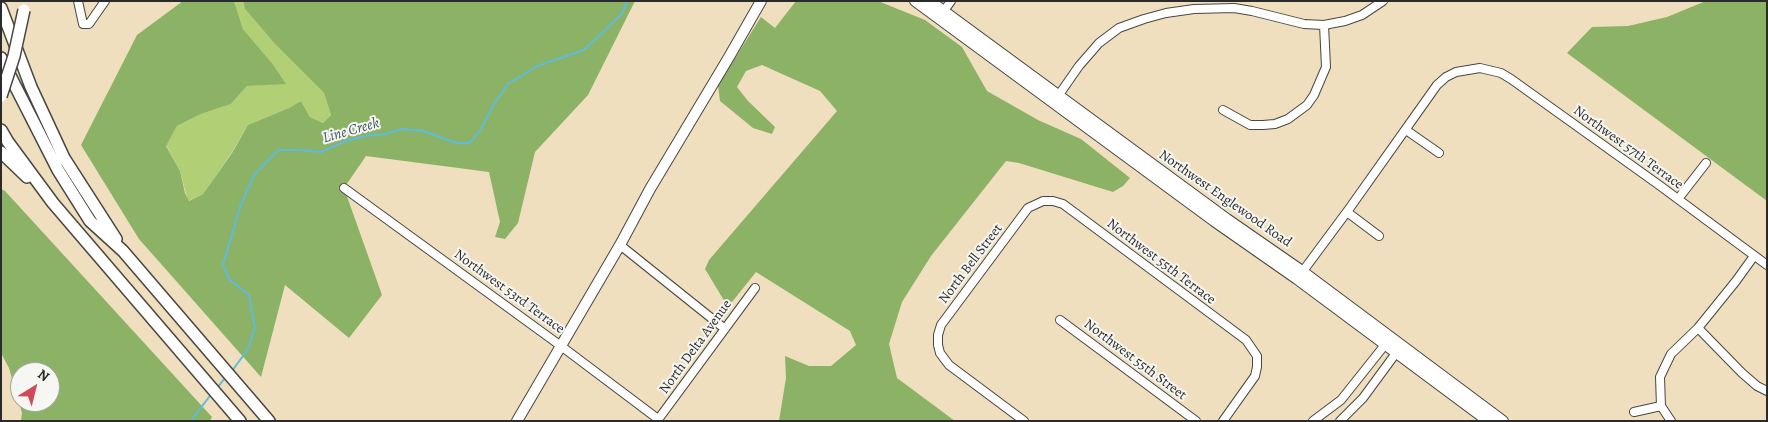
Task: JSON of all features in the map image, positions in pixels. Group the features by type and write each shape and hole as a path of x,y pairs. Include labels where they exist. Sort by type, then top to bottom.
{"highway":[{"path":"1,96 14,56 24,5"},
{"path":"1,8 30,87 64,158 123,251"},
{"path":"1,58 58,170 90,221 123,251 270,421"},
{"path":"1,130 52,202 237,417"},
{"path":"1,152 52,202"}],"main road":[{"path":"517,421 760,1"},
{"name":"Northwest Englewood Road","path":"915,1 941,15 1055,99 1226,219 1399,349 1503,421"},
{"name":"Northwest Englewood Road","path":"930,1 941,15"},
{"name":"Northwest Englewood Road","path":"1399,349 1488,421"}],"street":[{"path":"78,1 83,24 89,24 105,1"},
{"path":"941,15 952,1"},
{"path":"1055,99 1079,66 1099,43 1119,28 1144,19 1166,13 1194,9 1234,8 1304,24 1324,25 1362,15 1382,1"},
{"path":"1223,110 1250,125 1263,125 1275,124 1288,119 1307,105 1314,95 1326,67 1324,25"},
{"name":"Northwest 57th Terrace","path":"1406,130 1437,85 1446,77 1468,69 1490,70 1511,80 1767,265"},
{"path":"1300,275 1406,130 1439,153"},
{"path":"1678,200 1706,163"},
{"name":"Northwest 53rd Terrace","path":"344,188 561,346 657,420"},
{"name":"North Bell Street","path":"1024,421 949,365 940,353 938,345 941,325 1028,208 1043,201"},
{"name":"Northwest 55th Terrace","path":"1043,201 1063,204 1246,340 1257,356 1255,376 1223,421"},
{"path":"1347,212 1379,236"},
{"path":"620,245 725,330"},
{"path":"1671,421 1661,406 1660,377 1671,354 1698,328 1754,256"},
{"name":"North Delta Avenue","path":"657,420 755,288"},
{"name":"Northwest 55th Street","path":"1060,320 1196,421"},
{"path":"1698,328 1742,373 1757,386 1767,391"},
{"path":"1313,421 1341,400 1388,341"},
{"path":"1340,421 1363,398 1399,349"},
{"path":"1634,412 1661,406"}],"green space":[{"path":"183,1 234,1 243,29 271,62 286,84 247,86 231,104 201,114 177,126 166,146 180,171 185,193 189,201 203,194 232,153 248,125 301,101 310,117 323,123 331,115 324,93 275,44 245,9 243,1 635,1 588,95 535,152 518,223 505,239 495,237 500,222 489,172 366,156 344,188 382,295 349,338 285,285 261,377 139,239 81,145 137,35"},
{"path":"234,1 243,1 245,9 275,44 324,93 331,115 323,123 310,117 301,101 248,125 203,194 188,201 180,171 166,145 177,126 201,114 231,104 247,86 276,84 271,62 243,29"},
{"path":"796,1 878,1 925,20 962,47 987,91 1038,120 1081,139 1130,178 1123,186 1113,192 1019,163 1006,161 931,256 902,302 889,344 897,378 955,421 779,421 786,378 785,356 809,366 831,366 856,345 850,331 756,272 728,307 705,269 709,260 837,111 820,91 762,65 746,71 737,87 748,101 775,127 772,134 753,128 720,101 718,85 761,17 775,28"},
{"path":"1706,1 1767,1 1767,201 1567,53 1592,27 1628,26 1667,17"},
{"path":"1,189 5,191 212,417 210,421 21,421 22,412 60,412 60,362 10,362 10,371 1,353"}],"waterway":[{"name":"Line Creek","path":"232,371 248,349 255,328 249,295 229,279 223,265 240,207 254,175 278,150 321,152 343,142 402,129 424,131 456,143 470,143 508,84 537,66 584,50 621,15 626,5 625,1"},
{"name":"Line Creek","path":"217,388 225,378"},
{"name":"Line Creek","path":"191,421 212,393"}]}
